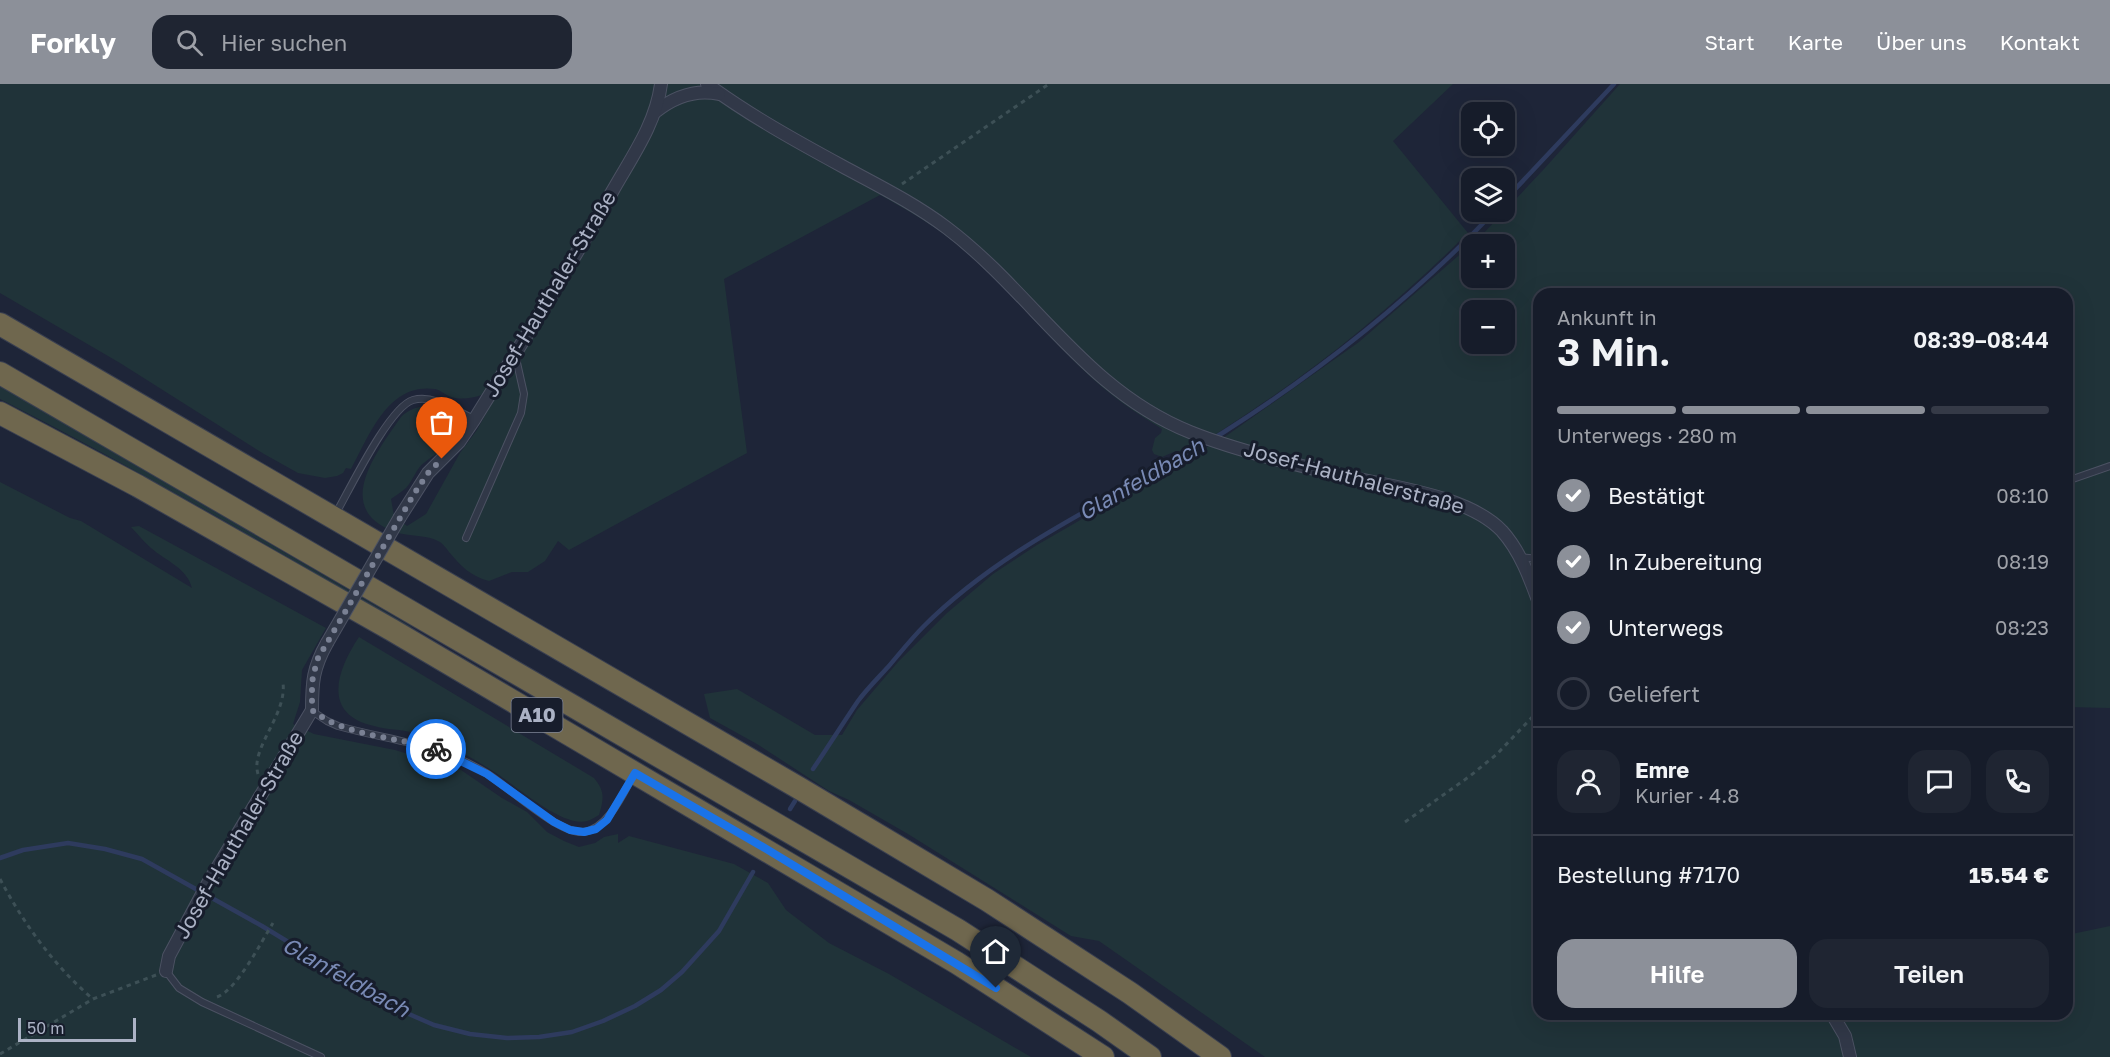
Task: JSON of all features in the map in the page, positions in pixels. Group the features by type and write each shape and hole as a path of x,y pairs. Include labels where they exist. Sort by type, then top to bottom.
{"highway":[{"path":"0,324 799,788 987,900 1130,993 1220,1057"},
{"name":"A10","path":"0,373 958,930 1150,1057"},
{"name":"A10","path":"0,413 138,486 392,630 957,963 1103,1057"}],"street":[{"name":"Josef-Hauthaler-Straße","path":"166,971 169,956 208,883 312,710 314,669 327,643 400,517 428,473 459,442 474,420 592,226 648,127 659,101 661,84"},
{"name":"Josef-Hauthalerstraße","path":"707,84 840,165 929,215 998,273 1077,356 1121,394 1157,418 1194,434 1322,471 1431,496 1465,507 1478,513 1501,530 1520,557 1533,585"},
{"path":"654,112 690,94 699,92 722,95"},
{"path":"1836,1020 1845,1036 1850,1057"}],"lane":[{"path":"466,538 521,412 524,394 515,353"},
{"path":"333,518 383,430 402,406 413,400 428,399 445,404 474,420"},
{"path":"2073,479 2110,466"},
{"path":"1520,557 1533,558"},
{"path":"312,710 338,726 446,753 487,774 554,822 570,830 584,832 596,829 607,820 635,773"},
{"path":"166,971 179,988 202,1002 321,1057"}],"path":[{"path":"890,192 1049,84"},
{"path":"265,787 256,767 258,754 275,718 284,690 283,683"},
{"path":"1405,822 1497,754 1533,716"},
{"path":"0,879 18,910 49,954 74,983 93,999"},
{"path":"202,1002 224,995 238,980 273,923"},
{"path":"0,1054 108,991 166,971"}],"shaded area":[{"path":"0,84 1453,84 1393,141 1468,233 1461,234 1461,240 1391,305 1309,371 1217,434 1181,454 1176,451 1162,457 1154,454 1152,450 1155,438 1162,429 1131,409 1083,370 993,277 954,242 928,223 880,195 724,279 747,453 569,550 558,541 545,561 528,572 512,572 489,581 466,570 440,542 395,532 376,522 366,509 363,495 365,479 372,463 401,417 419,407 432,407 448,420 452,437 444,449 422,465 406,488 391,499 394,516 407,526 426,514 500,388 464,399 451,397 435,389 419,389 405,394 382,414 351,469 346,468 337,476 325,478 298,473 120,363 0,293"},
{"path":"1620,84 2110,84 2110,708 2073,707 2073,288 1533,288 1533,1020 2073,1020 2073,934 2110,926 2110,1057 1265,1057 1099,941 1071,936 908,834 829,791 757,744 710,718 704,694 737,689 815,735 842,735 857,710 898,662 947,613 993,574 1037,545 1226,436 1359,342 1461,253 1461,288 1515,288 1515,234 1483,234 1494,222 1515,222 1515,200"},
{"path":"0,386 412,627 409,629 206,511 0,399"},
{"path":"0,482 70,518 81,521 192,588 181,570 151,548 131,527 139,526 326,628 302,670 300,702 293,724 314,734 395,750 461,770 527,812 547,832 579,847 618,834 618,843 629,836 734,864 768,883 786,910 829,943 889,974 1031,1057 0,1057"},
{"path":"359,637 594,778 602,795 599,815 587,821 565,818 467,755 414,733 379,727 357,720 346,712 340,701 338,689 340,676"}],"waterway":[{"name":"Glanfeldbach","path":"1515,189 1614,84"},
{"name":"Glanfeldbach","path":"813,769 865,692 919,631 957,596 1030,544 1186,455 1297,383 1400,302 1484,222"},
{"name":"Glanfeldbach","path":"790,809 795,801"},
{"name":"Glanfeldbach","path":"0,858 23,850 68,843 105,849 142,859 262,926 402,1011 434,1025 470,1034 507,1038 539,1037 572,1032 635,1006 661,990 682,972 719,931 753,872"}],"way so far":[{"path":"436,749 338,726 327,721 312,710 312,682 317,660 400,517 428,473 442,459"}],"route":[{"path":"436,749 487,774 554,822 570,830 584,832 596,829 607,820 635,773 763,847 996,988"}]}
